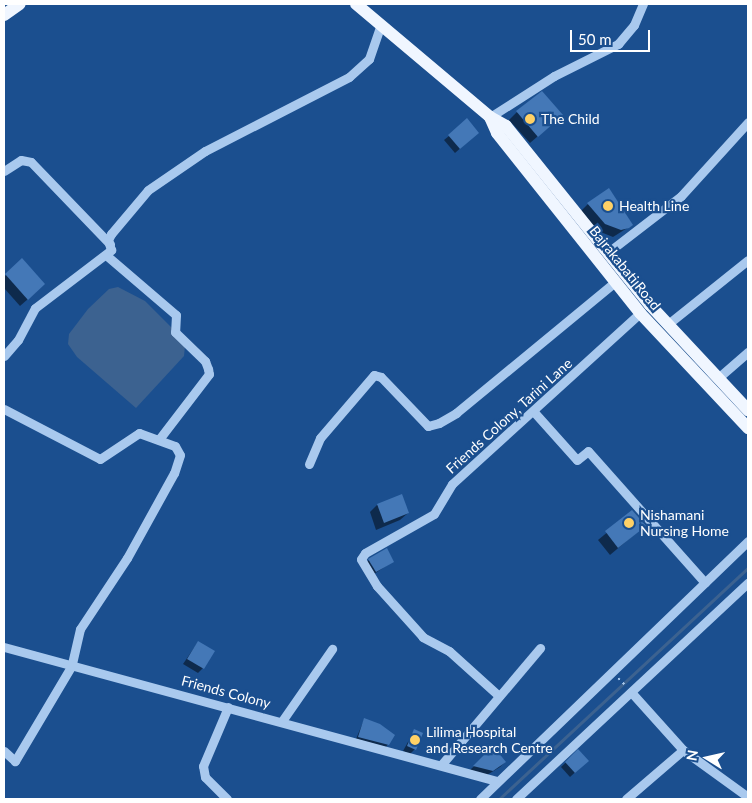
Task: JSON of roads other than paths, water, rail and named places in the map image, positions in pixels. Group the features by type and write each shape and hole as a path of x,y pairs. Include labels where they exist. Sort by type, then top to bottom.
{"main road":[{"path":"4,15 20,4"},
{"name":"Bajrakabati Road","path":"356,4 490,117 506,126 607,253 668,324 748,410"},
{"name":"Bajrakabati Road","path":"490,117 497,133 615,282 640,312 748,428"}],"street":[{"path":"490,117 554,76 618,44 634,25 643,4"},
{"path":"111,244 108,240 111,234 155,185 205,151 349,77 362,66 372,53 381,25"},
{"path":"607,253 681,196 748,122"},
{"path":"4,171 21,160 31,162 111,244"},
{"path":"4,356 18,340 35,308 106,255 111,244"},
{"path":"106,255 176,315 175,332 206,362 209,374 160,438"},
{"path":"668,324 748,260"},
{"path":"310,464 320,438 374,375 381,377 428,426 439,423 456,413 615,282"},
{"name":"Friends Colony, Tarini Lane","path":"499,696 449,651 422,637 377,586 361,559 365,553 434,514 452,484 534,412 640,312"},
{"path":"718,378 748,352"},
{"path":"4,409 100,459 139,433 160,438 175,446 180,455 174,473 127,558 80,629 72,665 15,761 4,751"},
{"path":"534,412 577,460 588,451 706,583"},
{"path":"480,799 497,780 748,541"},
{"path":"516,799 630,690 748,583"},
{"name":"Friends Colony","path":"4,647 497,780"},
{"path":"442,764 540,648"},
{"path":"282,721 332,649"},
{"path":"630,690 683,750 748,797"},
{"path":"227,799 205,778 203,766 228,707"},
{"path":"626,799 683,750"}],"water":[{"path":"118,287 145,301 177,333 185,346 184,356 136,408 77,357 68,344 69,334 88,309 109,289"}],"waterway":[{"path":"499,799 748,568"}],"place":[{"name":"The Child","path":"530,119"},
{"name":"Health Line","path":"608,206"},
{"name":"Nishamani Nursing Home","path":"629,523"},
{"name":"Lilima Hospital and Research Centre","path":"415,740"}]}
